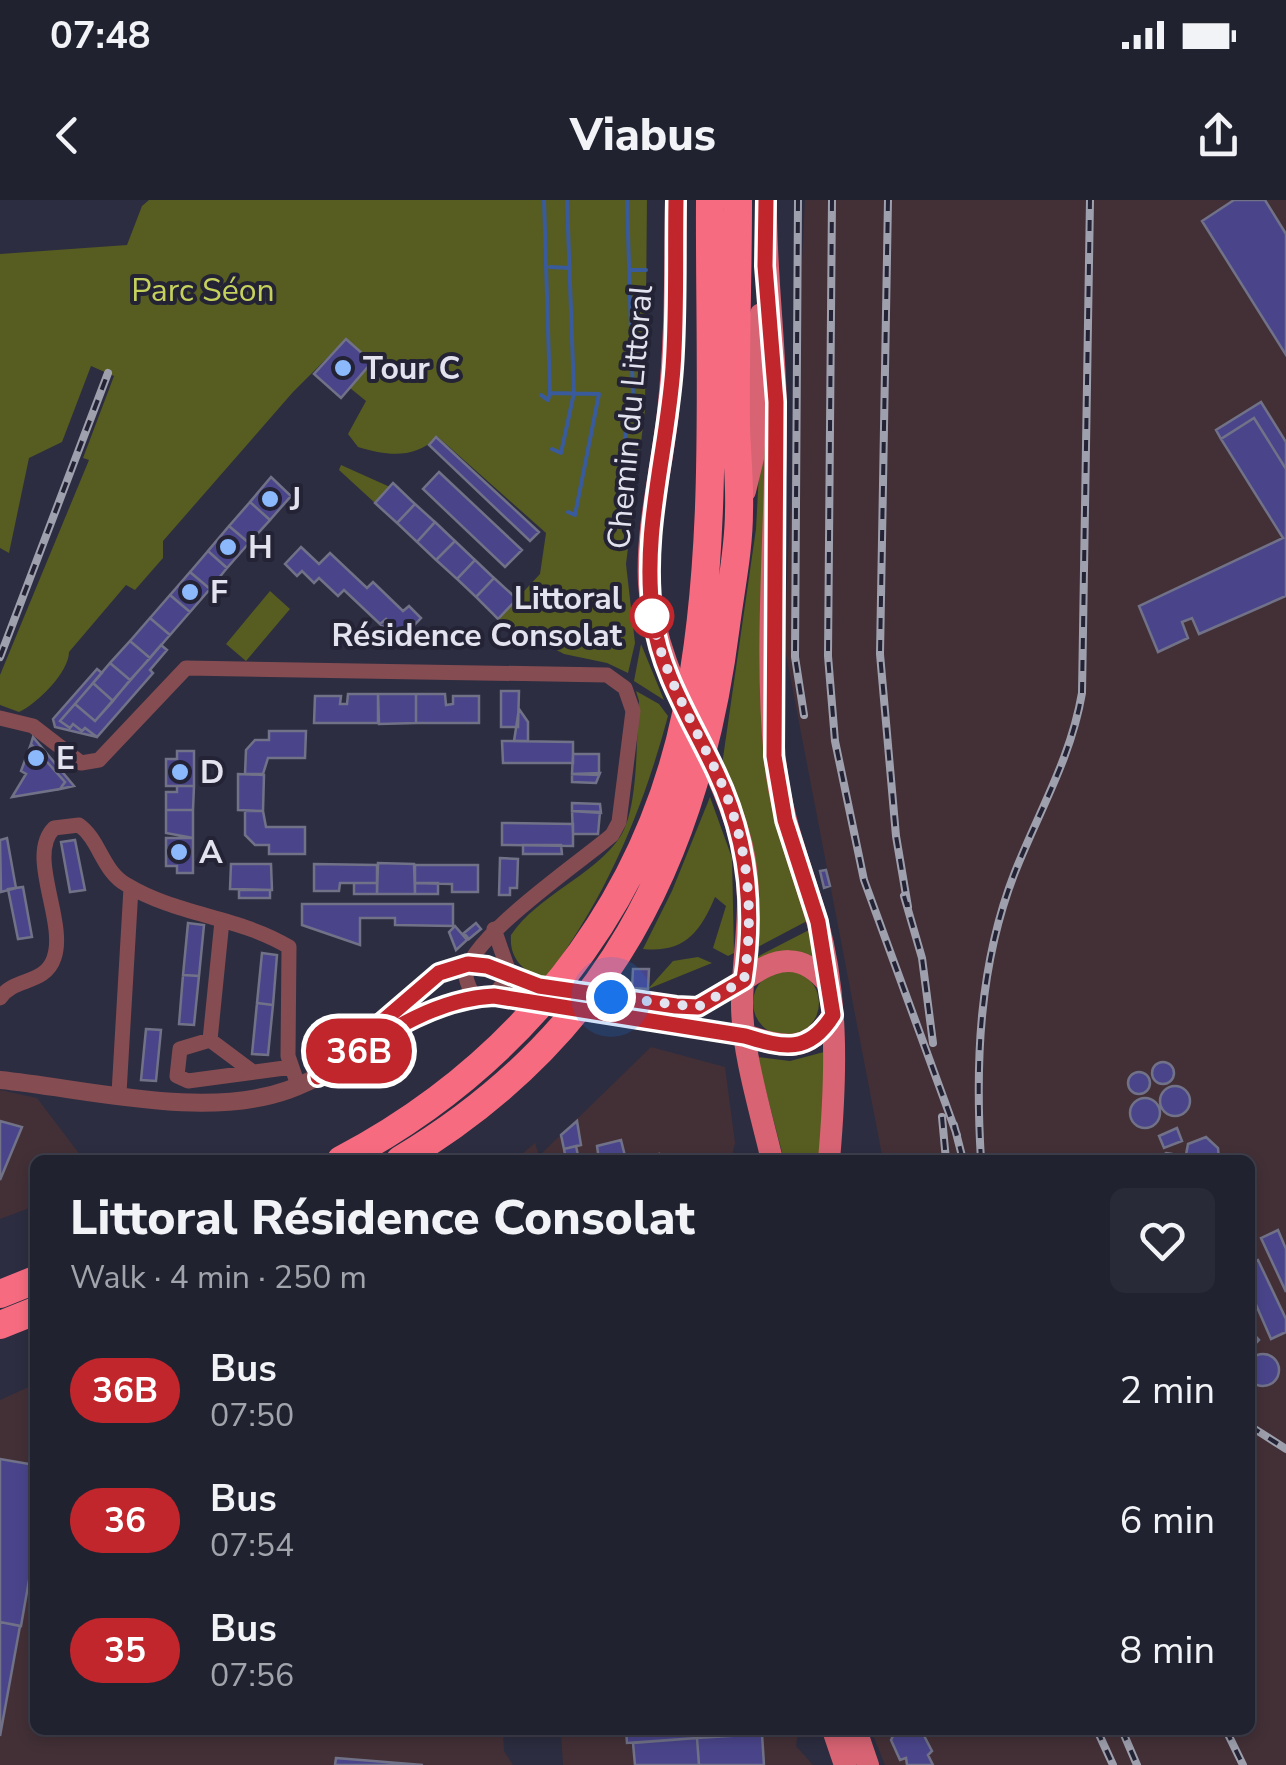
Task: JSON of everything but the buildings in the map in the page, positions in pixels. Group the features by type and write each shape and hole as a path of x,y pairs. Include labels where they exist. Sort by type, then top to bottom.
{"highway":[{"path":"695,200 696,242 710,299"},
{"path":"350,1155 414,1120 491,1058 542,1007 611,908 647,839 676,756 691,683 706,551 710,200"},
{"path":"407,1155 468,1114 526,1064 605,977 643,913 694,794 712,725 740,514 738,200"},
{"path":"0,1294 30,1282"},
{"path":"0,1325 30,1313"}],"main road":[{"name":"Chemin du Littoral","path":"676,200 673,367 650,531 649,588 653,623 671,680 718,776 742,847 750,920 744,980"},
{"path":"740,514 753,458 766,200"},
{"path":"765,266 776,402 774,756 780,801 818,922 830,986 835,1089 829,1155"},
{"path":"771,1155 745,1036 744,980 772,961 794,960 817,969 830,986"},
{"path":"745,1036 776,1047 796,1047 813,1040 833,1015"},
{"path":"835,1735 844,1765"},
{"path":"858,1735 868,1765"}],"street":[{"path":"0,718 33,726 81,763 99,760 186,668 607,675 625,688 632,711 620,822 612,834 494,929 468,964 466,976 474,996"},
{"path":"0,998 6,988 46,973 54,960 58,940 42,847 54,828 67,824 88,832 103,863 130,888 289,947 288,1056 295,1076"},
{"path":"119,1093 130,888"},
{"path":"210,1040 222,921"},
{"path":"494,929 510,975"},
{"path":"318,1077 439,973 468,964 539,986 698,1007 744,980"},
{"path":"494,996 510,975"},
{"path":"210,1040 180,1049 177,1076 181,1080 253,1072 318,1077 406,1022 474,996 745,1036"},
{"path":"210,1040 253,1072"},
{"path":"0,1080 236,1103 295,1076"}],"shaded area":[{"path":"805,200 1286,200 1286,1765 885,1765 873,1735 1255,1735 1255,1155 882,1155 784,644"},
{"path":"651,1047 725,1067 735,1143 732,1155 540,1155"},
{"path":"0,1090 37,1098 80,1155 30,1155 30,1208 0,1219"},
{"path":"535,1143 539,1155 521,1155"},
{"path":"30,1386 30,1735 503,1735 504,1751 513,1765 0,1765 0,1400"},
{"path":"561,1735 797,1735 796,1746 813,1765 563,1765"}],"green space":[{"name":"Parc Séon","path":"149,200 647,200 645,410 626,564 635,643 628,673 607,663 564,654 498,619 540,574 546,533 438,437 419,449 400,454 358,447 348,434 366,401 350,388 372,362 346,339 293,392 163,541 163,558 135,590 126,585 69,652 64,669 51,686 19,712 0,705 0,675 89,460 83,458 114,376 91,366 62,442 29,458 9,553 0,548 0,254 127,245 142,206"},
{"path":"766,337 763,712 807,921 756,948 722,765 756,529"},
{"path":"341,465 390,487 375,503 339,470"},
{"path":"270,591 290,609 246,661 226,644"},
{"path":"641,644 664,700 634,681"},
{"path":"636,691 659,704 668,716 646,786 620,853 587,917 546,978 538,976 515,958 511,935 536,908 596,863 620,837 634,791 639,701"},
{"path":"710,797 732,858 734,953 728,956 713,948 726,906 715,897 689,938 669,948 643,949 672,891"},
{"path":"809,930 815,957 755,962 755,958"},
{"path":"698,957 712,963 648,989 673,961"},
{"path":"786,970 810,979 819,1003 810,1027 786,1036 762,1027 753,1003 762,979"},
{"path":"824,1052 822,1149 817,1155 783,1155 757,1057 790,1061"}],"waterway":[{"path":"544,200 550,393"},
{"path":"552,449 561,453 574,393 567,200"},
{"path":"620,466 633,395 627,200"},
{"path":"550,267 570,268"},
{"path":"631,270 646,270"},
{"path":"541,395 548,400 550,393 599,394 575,515 568,512"}],"railway":[{"path":"798,200 795,657 804,715"},
{"path":"832,200 828,656 835,741 864,880 957,1135"},
{"path":"888,200 880,654 896,836 908,907"},
{"path":"981,1155 982,1014 994,942 1015,872 1070,740 1082,693 1090,200"},
{"path":"0,657 108,373"},
{"path":"904,896 922,958 933,1043"},
{"path":"942,1117 946,1155"},
{"path":"954,1125 962,1155"},
{"path":"1255,1429 1286,1449"},
{"path":"1099,1735 1113,1765"},
{"path":"1124,1735 1137,1765"},
{"path":"1228,1735 1243,1765"}],"bus line":[{"name":"36B","path":"676,200 673,367 650,531 649,588 653,623 671,680 718,776 742,847 750,920 744,980 698,1007 676,1006 539,986 487,966 468,964 439,973 318,1077 406,1022 474,996 745,1036 776,1047 796,1047 813,1040 833,1015 818,922 785,820 774,756 776,402 765,266 766,200"}],"place":[{"name":"Tour C","path":"343,368"},
{"name":"J","path":"270,499"},
{"name":"H","path":"228,547"},
{"name":"F","path":"190,592"},
{"name":"Littoral Résidence Consolat","path":"652,616"},
{"name":"E","path":"36,758"},
{"name":"D","path":"180,772"},
{"name":"A","path":"179,852"}],"route":[{"path":"611,997 698,1007 744,980 748,952 747,869 736,823 718,776 671,680 652,616"}]}
